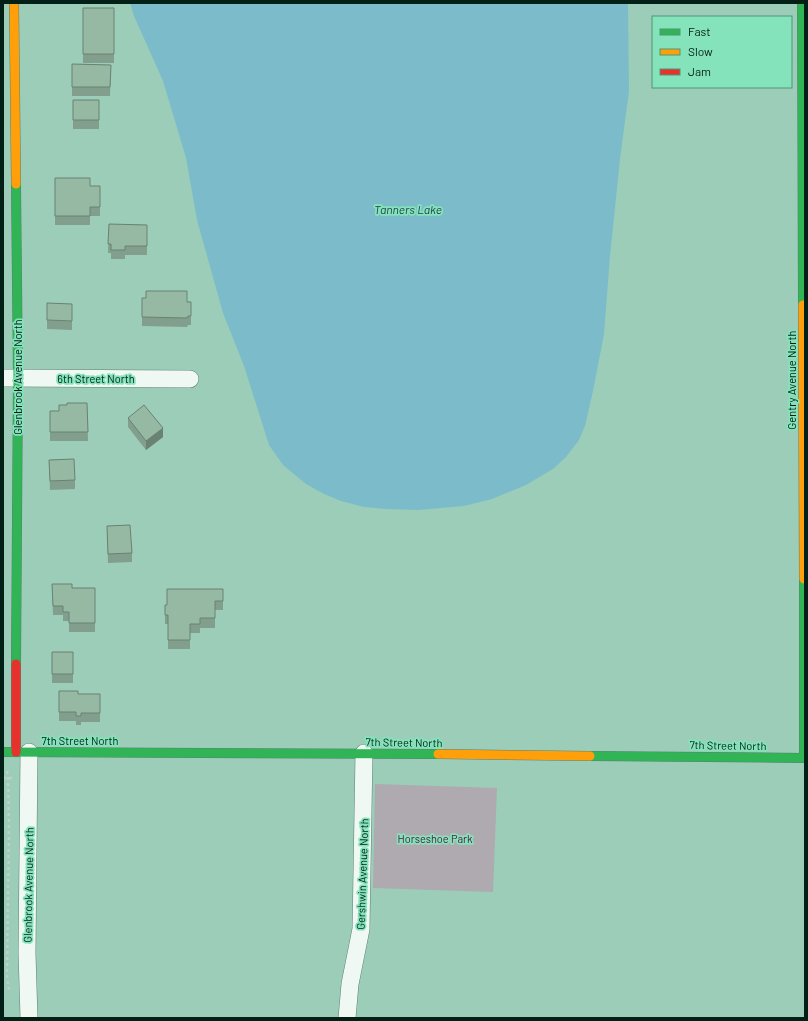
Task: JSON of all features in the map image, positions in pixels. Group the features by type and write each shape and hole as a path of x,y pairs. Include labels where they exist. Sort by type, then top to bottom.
{"street":[{"name":"Glenbrook Avenue North","path":"14,3 11,378 29,1018"},
{"name":"Gentry Avenue North","path":"802,3 805,758"},
{"name":"6th Street North","path":"11,378 190,379"},
{"name":"7th Street North","path":"3,752 364,753 805,758"},
{"name":"Gershwin Avenue North","path":"347,1018 350,984 361,929 364,753"}],"path":[{"path":"3,752 8,778 9,823 7,976 10,991"}],"green space":[{"name":"Horseshoe Park","path":"375,784 497,788 493,892 373,888"}],"water":[{"name":"Tanners Lake","path":"130,3 628,3 629,91 610,256 604,334 585,426 579,440 566,457 553,469 526,485 492,499 464,506 418,510 364,507 341,501 306,484 283,465 269,445 244,366 223,313 197,220 186,158 163,81 134,16"}],"building":[{"path":"83,8 114,8 114,54 83,54"},
{"path":"72,64 111,65 110,87 72,87"},
{"path":"73,100 99,100 99,120 73,120"},
{"path":"55,178 90,178 90,186 100,186 100,207 90,207 90,216 55,216"},
{"path":"109,224 147,225 147,246 125,246 125,250 111,250 111,244 108,244"},
{"path":"146,291 187,291 187,302 191,302 191,316 188,316 187,318 142,317 142,298 146,298"},
{"path":"47,303 72,304 72,321 47,320"},
{"path":"67,403 87,403 88,432 50,432 50,411 59,411 59,405 67,405"},
{"path":"144,405 163,428 146,441 128,418"},
{"path":"74,459 75,480 50,481 49,460"},
{"path":"130,525 132,553 108,554 107,526"},
{"path":"52,584 72,584 72,588 95,588 95,623 69,623 69,612 63,612 63,606 53,606"},
{"path":"167,589 223,589 223,601 215,601 215,618 200,618 200,624 190,624 190,640 168,640 168,615 165,615 165,605 167,605"},
{"path":"52,652 73,652 73,674 52,674"},
{"path":"59,691 78,691 78,694 100,694 100,713 81,713 81,716 76,716 76,712 59,712"}],"traffic: fast":[{"path":"802,3 803,305"},
{"path":"16,184 18,378 16,664"},
{"path":"804,579 804,758"},
{"path":"3,752 438,754"},
{"path":"590,756 805,758"}],"traffic: slow":[{"path":"14,3 16,184"},
{"path":"803,305 804,579"},
{"path":"438,754 590,756"}],"traffic: jam":[{"path":"16,664 16,752"}]}
